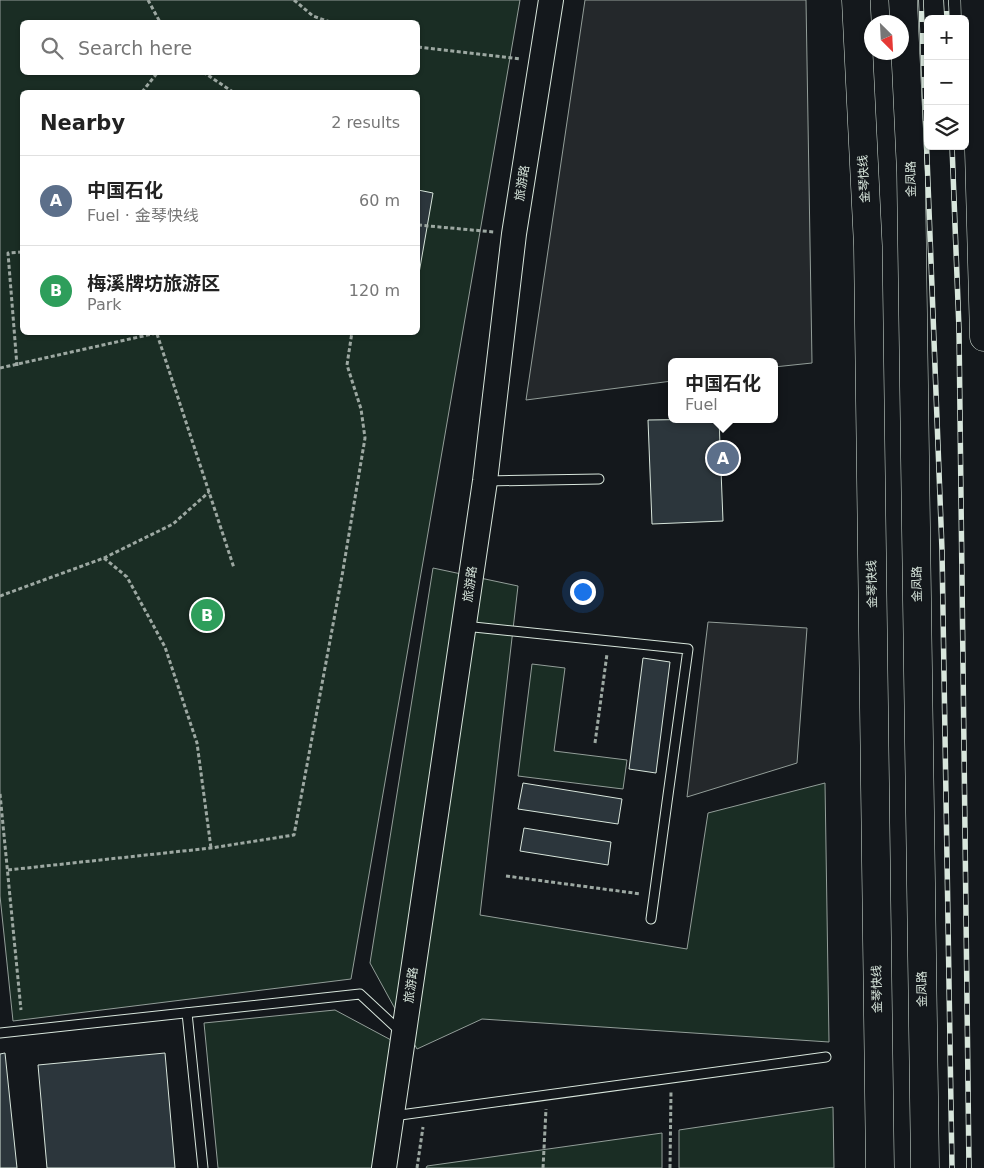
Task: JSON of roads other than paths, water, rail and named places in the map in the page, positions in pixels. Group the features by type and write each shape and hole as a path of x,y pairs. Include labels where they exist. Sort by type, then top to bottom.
{"main road":[{"name":"金琴快线","path":"856,0 868,246 880,1168"},
{"name":"金凤路","path":"903,0 911,172 925,1168"},
{"path":"975,0 984,337"}],"street":[{"name":"旅游路","path":"384,1168 485,481 514,234 552,0"}],"lane":[{"path":"485,481 599,479"},
{"path":"464,626 688,649 651,919"},
{"path":"0,1034 360,994 404,1035"},
{"path":"187,1013 203,1168"},
{"path":"392,1117 826,1056"}],"railway":[{"path":"921,0 942,550 952,1168"},
{"path":"946,0 947,15"},
{"path":"952,150 959,329 969,1168"}],"place":[{"name":"中国石化","path":"723,458"},
{"name":"梅溪牌坊旅游区","path":"207,615"}]}
